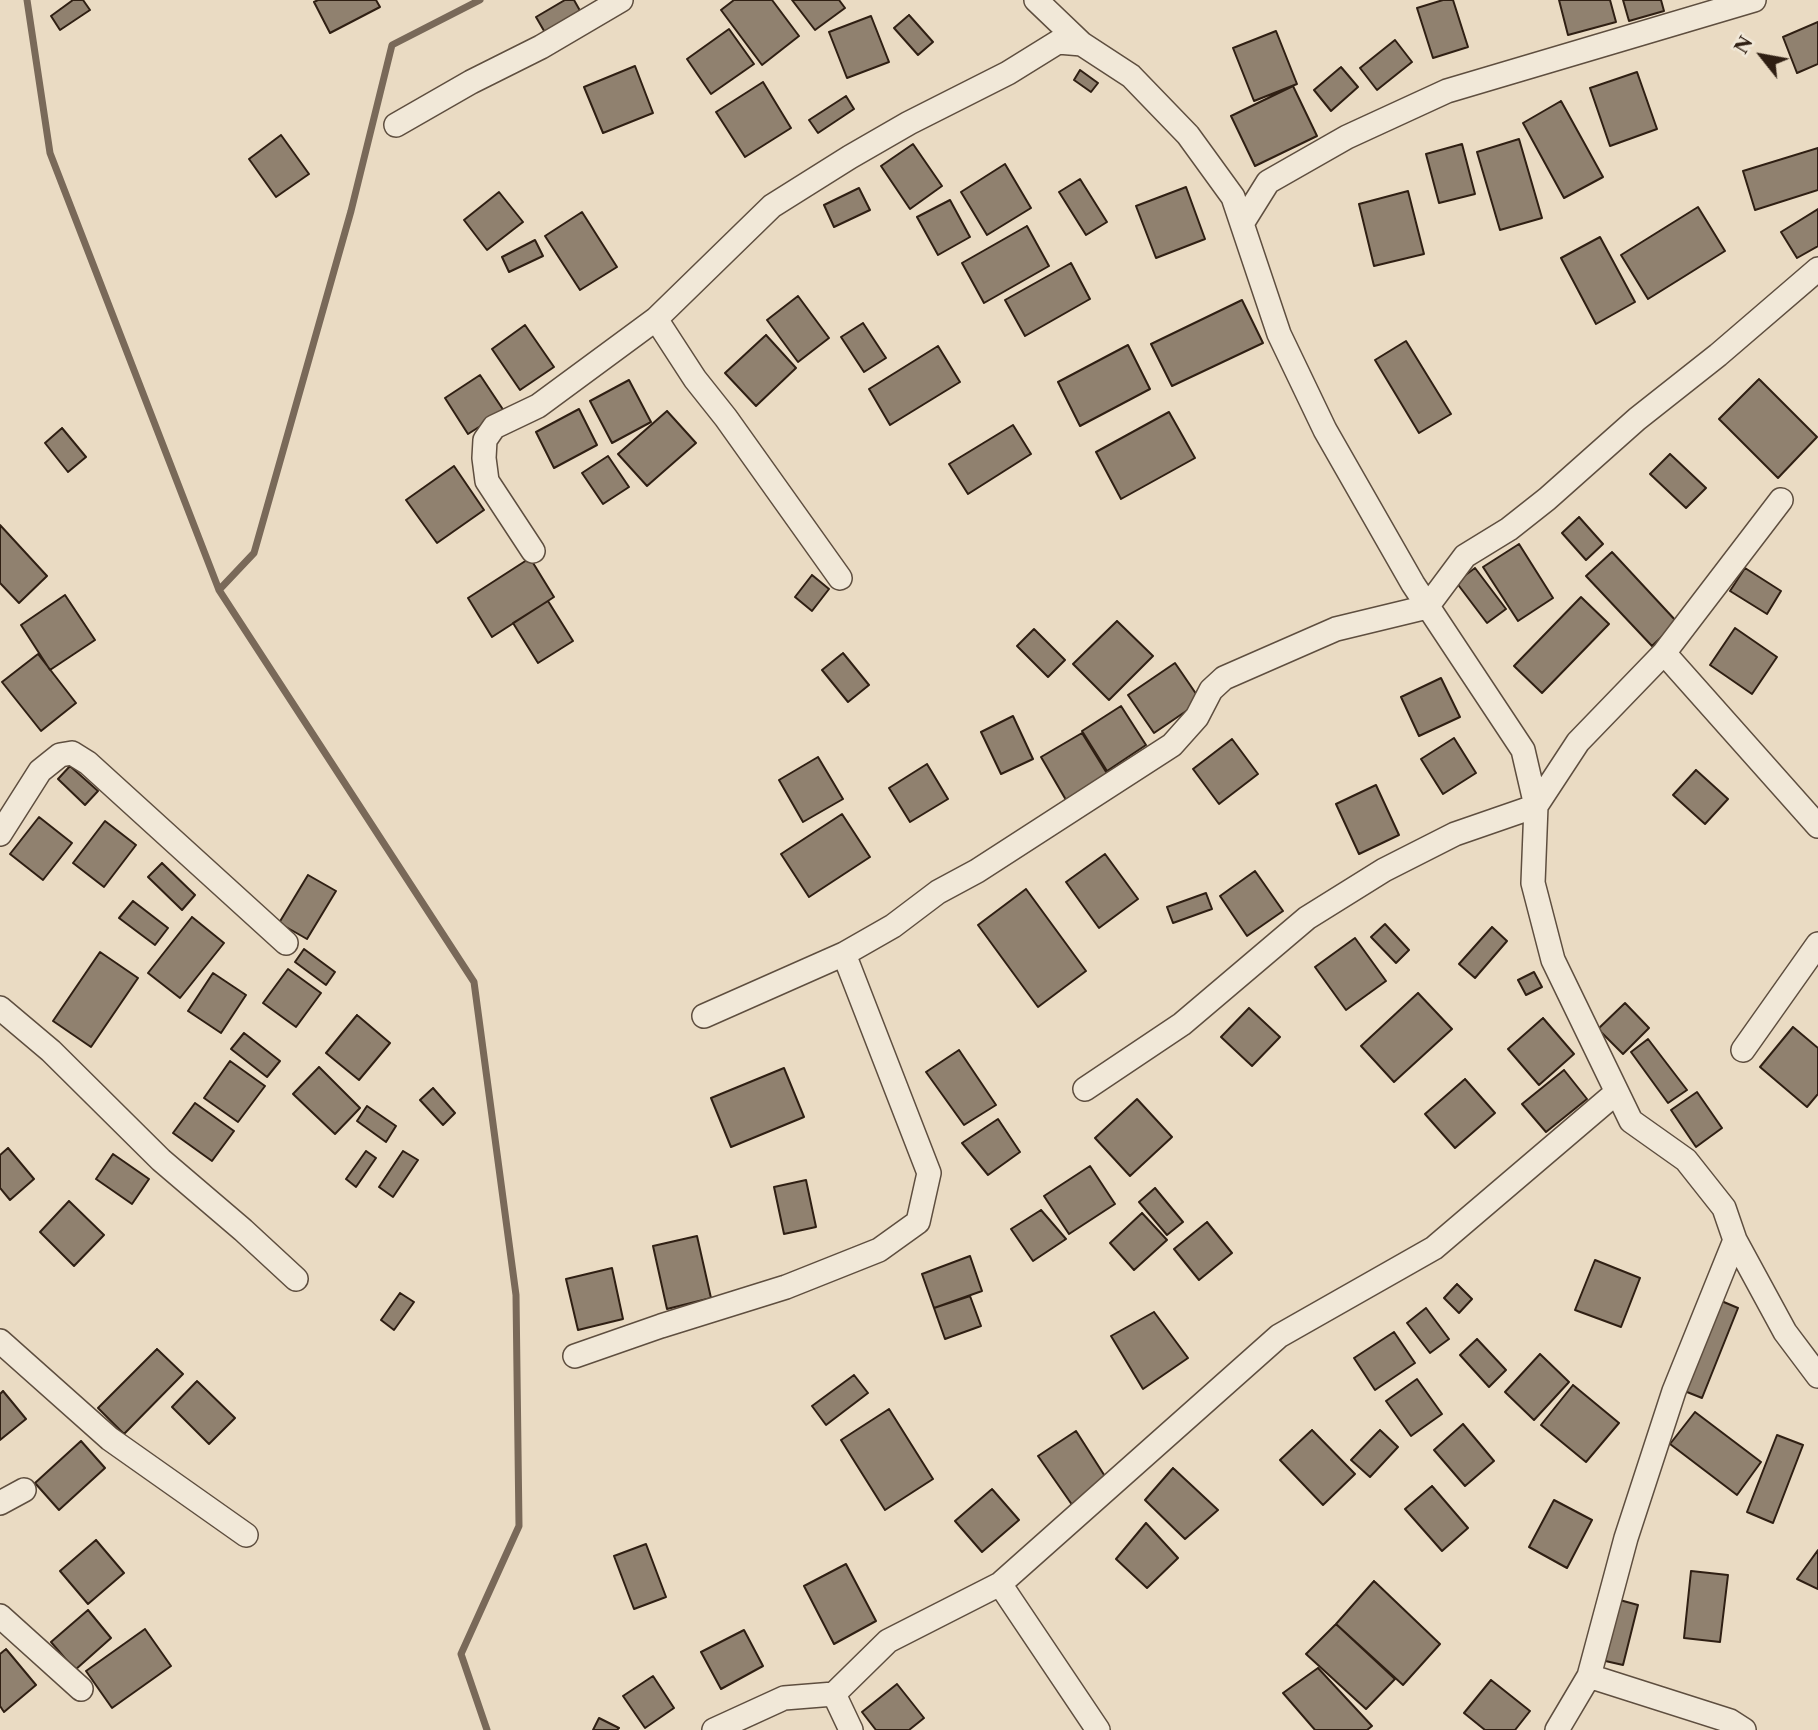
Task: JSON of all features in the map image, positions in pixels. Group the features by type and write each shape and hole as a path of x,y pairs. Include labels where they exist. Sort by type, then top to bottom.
{"street":[{"path":"396,125 471,82 541,47 621,0"},
{"path":"1036,0 1082,44 1131,76 1188,135 1233,197 1279,334 1319,418 1427,607 1523,750 1535,806 1532,883 1553,960 1616,1092 1631,1121 1686,1160 1724,1208 1735,1240 1784,1332 1818,1376"},
{"path":"1243,222 1268,182 1347,137 1436,96 1754,0"},
{"path":"533,551 487,481 485,440 494,427 538,406 656,319 772,206 873,143 1008,73 1058,42 1082,44"},
{"path":"704,1016 844,954 894,926 938,892 977,871 1172,745 1197,717 1210,690 1224,678 1336,629 1427,607 1465,556 1509,529 1547,499 1636,419 1717,355 1818,269"},
{"path":"656,319 695,379 840,578"},
{"path":"1085,1088 1182,1024 1307,918 1384,870 1455,834 1535,806 1578,741 1664,653 1781,500"},
{"path":"1664,653 1818,826"},
{"path":"0,834 40,771 60,755 72,753 88,763 286,943"},
{"path":"1743,1051 1818,944"},
{"path":"575,1356 798,1282 880,1250 918,1222 929,1173 844,954"},
{"path":"0,1008 51,1051 161,1160 296,1279"},
{"path":"714,1730 784,1698 834,1694 888,1641 1000,1584 1279,1336 1434,1248 1616,1092"},
{"path":"1557,1730 1589,1676 1626,1538 1674,1391 1735,1240"},
{"path":"0,1340 110,1439 246,1535"},
{"path":"0,1503 24,1490"},
{"path":"1000,1584 1098,1730"},
{"path":"0,1616 81,1689"},
{"path":"1589,1676 1641,1690 1730,1721 1744,1730"},
{"path":"834,1694 851,1730"}],"building":[{"path":"73,0 83,0 90,10 60,30 51,16"},
{"path":"376,0 380,7 330,33 314,2"},
{"path":"565,0 574,0 583,16 547,36 536,17"},
{"path":"734,0 772,0 799,36 762,65 721,10"},
{"path":"792,0 839,0 845,8 815,30"},
{"path":"1443,0 1453,0 1468,47 1433,58 1417,8"},
{"path":"1559,0 1610,0 1616,22 1568,35"},
{"path":"1623,0 1661,0 1664,11 1629,21"},
{"path":"909,15 933,42 918,55 894,28"},
{"path":"871,16 889,62 847,78 829,32"},
{"path":"1818,22 1818,64 1797,73 1783,37"},
{"path":"729,29 754,64 711,94 687,59"},
{"path":"1276,31 1297,84 1254,101 1233,48"},
{"path":"1395,40 1412,62 1377,90 1360,68"},
{"path":"635,66 653,113 603,133 584,87"},
{"path":"1341,67 1358,87 1331,111 1314,90"},
{"path":"1080,70 1098,83 1091,92 1074,80"},
{"path":"1637,72 1657,129 1610,146 1590,88"},
{"path":"763,82 791,128 745,157 716,112"},
{"path":"1293,86 1317,136 1255,166 1231,116"},
{"path":"846,96 854,109 818,133 809,120"},
{"path":"1561,101 1603,177 1564,198 1523,123"},
{"path":"281,135 309,174 276,197 249,159"},
{"path":"1519,139 1542,218 1500,230 1477,152"},
{"path":"913,144 942,186 910,209 881,166"},
{"path":"1462,144 1475,194 1439,203 1426,154"},
{"path":"1818,148 1818,190 1755,210 1743,171"},
{"path":"1005,164 1031,208 987,235 961,192"},
{"path":"1080,179 1107,222 1086,235 1059,192"},
{"path":"1186,187 1205,239 1156,258 1136,206"},
{"path":"859,188 870,210 834,227 824,205"},
{"path":"1408,191 1424,254 1374,266 1359,204"},
{"path":"499,192 523,222 487,250 464,220"},
{"path":"950,200 970,237 938,255 917,217"},
{"path":"1698,207 1725,251 1648,299 1621,255"},
{"path":"1818,209 1818,246 1797,258 1781,232"},
{"path":"582,212 617,267 580,290 545,236"},
{"path":"1027,226 1049,266 984,303 962,263"},
{"path":"1600,237 1635,302 1596,324 1561,258"},
{"path":"535,240 543,256 509,272 502,257"},
{"path":"1071,263 1090,299 1025,336 1005,300"},
{"path":"798,296 829,338 798,362 767,320"},
{"path":"1242,300 1263,343 1172,386 1151,344"},
{"path":"863,323 886,358 864,372 841,337"},
{"path":"525,325 554,367 520,390 492,349"},
{"path":"766,335 796,368 756,406 725,373"},
{"path":"1406,341 1451,414 1419,433 1375,360"},
{"path":"1128,345 1150,389 1080,426 1058,382"},
{"path":"938,346 960,382 890,425 869,389"},
{"path":"480,375 504,411 468,434 445,398"},
{"path":"1759,379 1817,437 1778,478 1719,419"},
{"path":"629,380 651,422 612,443 590,401"},
{"path":"579,409 597,445 554,468 536,432"},
{"path":"667,411 696,443 647,486 618,454"},
{"path":"1169,412 1195,458 1121,499 1096,452"},
{"path":"1013,425 1031,454 968,494 949,464"},
{"path":"62,428 86,457 68,472 45,443"},
{"path":"1670,454 1706,488 1686,508 1650,474"},
{"path":"608,456 629,487 603,504 582,473"},
{"path":"454,466 484,510 437,543 406,500"},
{"path":"1579,517 1603,544 1586,560 1562,533"},
{"path":"0,525 47,576 19,603 0,583"},
{"path":"1519,544 1553,598 1518,621 1483,567"},
{"path":"1612,552 1677,622 1652,646 1586,576"},
{"path":"530,558 554,597 492,637 468,598"},
{"path":"1475,568 1506,609 1487,623 1456,582"},
{"path":"1745,568 1781,591 1767,614 1730,591"},
{"path":"812,575 829,589 812,611 795,597"},
{"path":"65,595 95,640 50,670 21,625"},
{"path":"1581,597 1609,624 1542,693 1514,666"},
{"path":"548,601 573,641 538,663 513,623"},
{"path":"1117,621 1153,656 1109,700 1073,664"},
{"path":"1735,628 1777,657 1752,694 1710,665"},
{"path":"1034,629 1065,660 1048,677 1017,646"},
{"path":"843,653 869,685 848,702 822,670"},
{"path":"38,654 76,703 41,731 2,682"},
{"path":"1175,663 1201,701 1154,733 1128,695"},
{"path":"1441,678 1460,717 1419,736 1401,697"},
{"path":"1121,706 1146,745 1107,771 1082,731"},
{"path":"1013,716 1033,759 1001,774 981,732"},
{"path":"1082,733 1108,775 1066,800 1041,757"},
{"path":"1454,738 1476,773 1443,794 1421,759"},
{"path":"1232,739 1258,774 1219,804 1193,769"},
{"path":"818,757 843,799 803,822 779,780"},
{"path":"927,764 948,799 910,822 889,788"},
{"path":"70,766 98,791 85,805 58,779"},
{"path":"1696,770 1728,799 1705,824 1673,795"},
{"path":"1376,785 1399,835 1359,854 1336,804"},
{"path":"842,814 870,857 809,897 781,854"},
{"path":"39,817 72,843 43,880 10,854"},
{"path":"105,821 136,845 104,887 73,863"},
{"path":"1105,854 1138,899 1099,928 1066,882"},
{"path":"162,863 195,895 182,910 148,877"},
{"path":"1255,871 1283,911 1247,936 1220,896"},
{"path":"308,875 336,891 307,939 279,923"},
{"path":"1026,889 1086,971 1038,1007 978,925"},
{"path":"1206,893 1212,909 1173,923 1167,907"},
{"path":"133,901 168,928 155,945 119,918"},
{"path":"192,917 224,943 180,998 148,973"},
{"path":"1385,924 1409,950 1396,963 1371,937"},
{"path":"1492,927 1507,941 1475,978 1459,964"},
{"path":"1355,938 1386,981 1346,1010 1315,967"},
{"path":"304,949 335,972 326,985 295,962"},
{"path":"100,952 138,978 91,1047 53,1021"},
{"path":"288,969 321,993 296,1027 263,1003"},
{"path":"1534,972 1542,987 1526,995 1518,980"},
{"path":"213,973 246,995 221,1033 188,1011"},
{"path":"1418,993 1452,1029 1394,1082 1361,1046"},
{"path":"1625,1003 1649,1028 1623,1054 1598,1029"},
{"path":"1249,1008 1280,1037 1252,1066 1221,1037"},
{"path":"357,1015 390,1043 359,1080 326,1053"},
{"path":"1543,1018 1574,1054 1539,1085 1508,1049"},
{"path":"1793,1027 1818,1048 1818,1094 1807,1107 1760,1067"},
{"path":"244,1033 280,1061 267,1077 231,1049"},
{"path":"1648,1039 1687,1090 1668,1103 1631,1052"},
{"path":"959,1050 996,1105 964,1125 926,1072"},
{"path":"230,1061 265,1086 238,1122 204,1098"},
{"path":"319,1067 360,1108 335,1134 293,1094"},
{"path":"784,1068 804,1117 731,1147 711,1098"},
{"path":"1564,1070 1587,1099 1546,1132 1522,1104"},
{"path":"1465,1079 1495,1113 1455,1148 1425,1114"},
{"path":"433,1088 455,1113 443,1125 420,1100"},
{"path":"1697,1092 1722,1128 1696,1147 1671,1110"},
{"path":"1137,1099 1172,1137 1130,1176 1095,1138"},
{"path":"195,1103 234,1131 212,1161 173,1133"},
{"path":"367,1106 396,1126 386,1142 357,1121"},
{"path":"998,1119 1020,1152 988,1175 962,1143"},
{"path":"8,1148 34,1179 10,1200 0,1188 0,1155"},
{"path":"366,1151 376,1158 356,1187 346,1179"},
{"path":"403,1151 418,1160 393,1197 379,1187"},
{"path":"113,1154 149,1179 132,1204 96,1179"},
{"path":"1090,1166 1115,1204 1069,1234 1044,1196"},
{"path":"806,1180 816,1227 784,1234 774,1187"},
{"path":"1155,1188 1183,1222 1167,1235 1139,1202"},
{"path":"69,1201 104,1235 74,1266 40,1232"},
{"path":"1041,1210 1066,1239 1033,1261 1011,1229"},
{"path":"1142,1213 1167,1240 1134,1270 1110,1243"},
{"path":"1207,1222 1232,1253 1199,1280 1174,1249"},
{"path":"697,1236 711,1298 667,1309 653,1246"},
{"path":"970,1256 982,1291 934,1308 922,1274"},
{"path":"1595,1260 1640,1278 1621,1327 1575,1310"},
{"path":"612,1268 623,1319 578,1330 566,1279"},
{"path":"1457,1284 1472,1299 1459,1313 1444,1298"},
{"path":"400,1293 414,1302 394,1330 381,1320"},
{"path":"970,1296 981,1326 945,1339 934,1308"},
{"path":"1719,1300 1738,1308 1702,1398 1682,1390"},
{"path":"1426,1308 1449,1339 1430,1353 1407,1323"},
{"path":"1154,1312 1188,1358 1143,1389 1111,1336"},
{"path":"1394,1332 1415,1363 1375,1390 1354,1358"},
{"path":"1477,1339 1506,1370 1489,1387 1460,1355"},
{"path":"157,1349 183,1374 124,1434 98,1408"},
{"path":"1540,1354 1569,1382 1534,1420 1505,1392"},
{"path":"854,1375 868,1393 826,1425 812,1406"},
{"path":"1417,1379 1442,1414 1411,1436 1386,1401"},
{"path":"197,1381 235,1418 209,1444 172,1407"},
{"path":"1573,1385 1619,1423 1586,1462 1541,1425"},
{"path":"3,1391 26,1419 0,1440 0,1394"},
{"path":"889,1409 933,1479 885,1510 841,1440"},
{"path":"1695,1412 1761,1462 1737,1495 1670,1444"},
{"path":"1463,1424 1494,1461 1465,1486 1434,1450"},
{"path":"1312,1430 1355,1474 1323,1505 1280,1460"},
{"path":"1380,1430 1398,1447 1370,1477 1351,1460"},
{"path":"1076,1431 1108,1481 1075,1509 1038,1456"},
{"path":"1777,1435 1803,1445 1773,1523 1747,1512"},
{"path":"81,1441 105,1468 59,1510 35,1483"},
{"path":"1173,1468 1218,1510 1185,1539 1145,1500"},
{"path":"1432,1486 1468,1528 1442,1551 1405,1509"},
{"path":"992,1489 1019,1520 982,1552 955,1521"},
{"path":"1554,1500 1592,1520 1567,1568 1529,1547"},
{"path":"1146,1523 1178,1558 1147,1588 1116,1559"},
{"path":"96,1540 124,1573 88,1604 60,1571"},
{"path":"646,1544 666,1597 634,1609 614,1556"},
{"path":"1818,1550 1818,1589 1797,1579"},
{"path":"846,1564 876,1621 834,1644 804,1586"},
{"path":"1691,1571 1728,1575 1720,1642 1684,1638"},
{"path":"1374,1581 1440,1644 1403,1685 1336,1624"},
{"path":"1616,1599 1638,1605 1623,1665 1601,1660"},
{"path":"88,1610 111,1638 75,1670 51,1642"},
{"path":"1336,1624 1395,1679 1366,1709 1306,1654"},
{"path":"145,1629 171,1666 112,1708 86,1671"},
{"path":"744,1630 763,1666 721,1689 701,1652"},
{"path":"6,1649 36,1685 4,1712 0,1706 0,1654"},
{"path":"1318,1668 1372,1726 1367,1730 1315,1730 1283,1693"},
{"path":"653,1676 674,1708 645,1728 623,1696"},
{"path":"1491,1680 1530,1711 1515,1730 1485,1730 1464,1713"},
{"path":"897,1684 924,1718 909,1730 876,1730 862,1712"},
{"path":"599,1718 619,1728 593,1730"}],"waterway":[{"path":"27,0 50,153 219,590 474,982 516,1295 519,1526 461,1654 487,1730"},
{"path":"219,590 254,553 351,211 392,45 480,0"}]}
